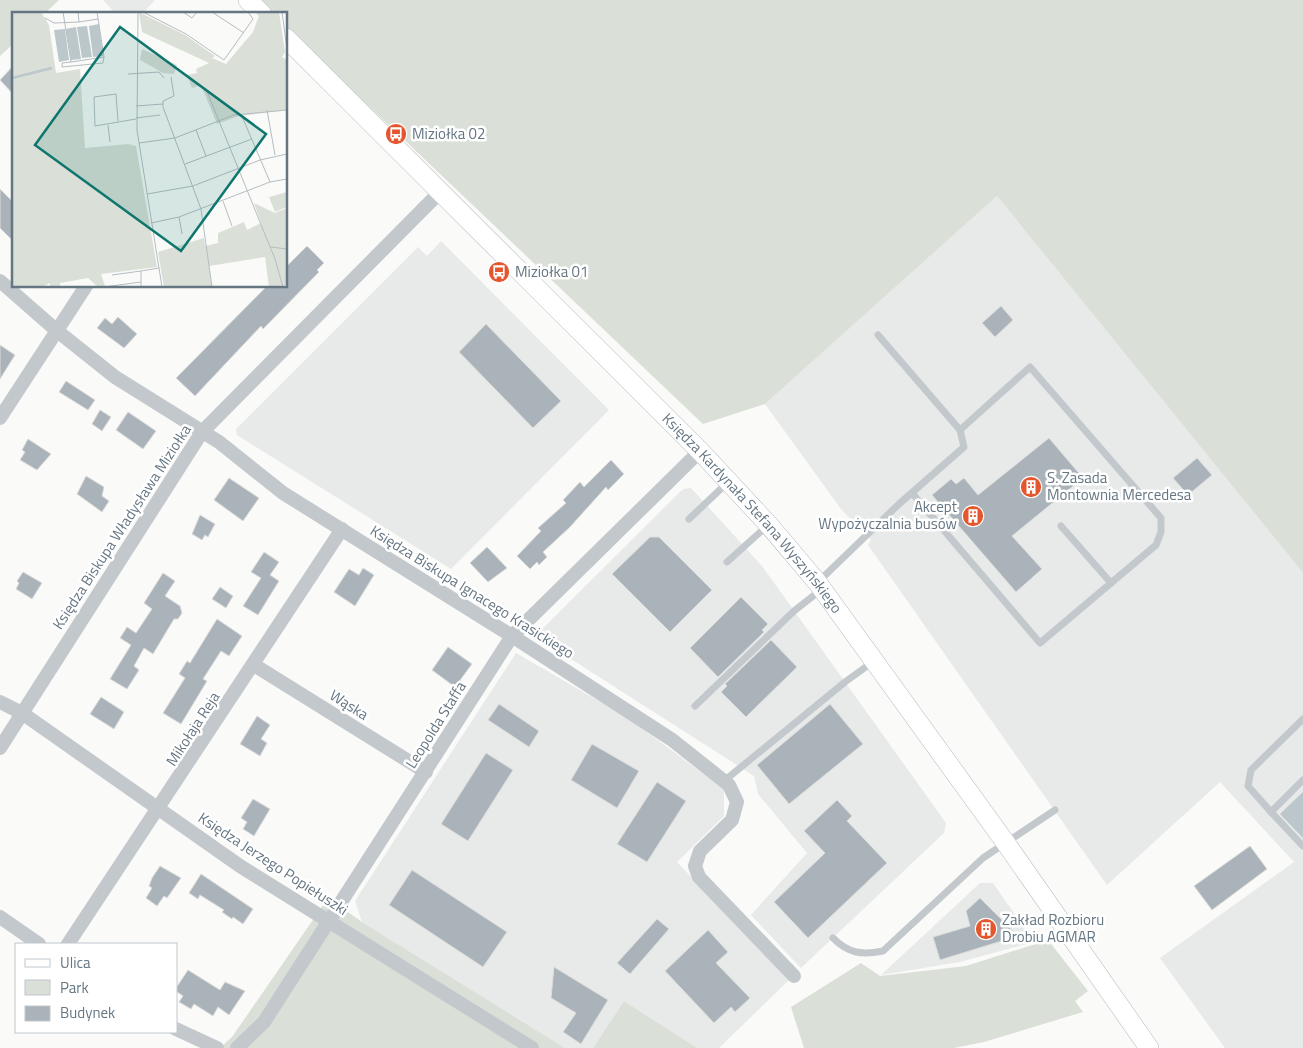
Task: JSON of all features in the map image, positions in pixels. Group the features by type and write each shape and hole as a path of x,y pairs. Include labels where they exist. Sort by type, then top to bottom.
{"street":[{"path":"248,0 260,12"},
{"name":"Księdza Kardynała Stefana Wyszyńskiego","path":"288,41 700,451 768,524 820,586 1005,842 1149,1048"},
{"name":"Księdza Biskupa Władysława Miziołka","path":"0,748 202,432 440,192"},
{"name":"Księdza Biskupa Ignacego Krasickiego","path":"0,281 56,330 115,377 202,432 283,493 512,636 671,739 724,781 737,802 732,820 700,851 695,866 700,877 794,976"},
{"path":"0,418 85,288"},
{"name":"Leopolda Staffa","path":"238,1048 264,1022 512,636 700,451"},
{"name":"Mikołaja Reja","path":"69,943 160,809 342,530"},
{"name":"Wąska","path":"254,665 426,772"},
{"name":"Księdza Jerzego Popiełuszki","path":"0,702 22,713 240,866 532,1048"},
{"path":"0,917 38,943"},
{"path":"178,1030 217,1048"}],"lane":[{"path":"695,706 820,586 912,493 964,447 960,430 878,335"},
{"path":"912,493 1040,643 1156,545 1161,532 1161,518 1030,366 960,430"},
{"path":"689,519 729,481"},
{"path":"727,562 768,524"},
{"path":"1061,526 1111,583"},
{"path":"724,781 830,694 874,661"},
{"path":"1303,718 1251,770 1248,786 1303,846"},
{"path":"1271,812 1303,780"},
{"path":"833,938 842,947 853,953 867,954 884,951 983,858 1055,810"}],"shaded area":[{"path":"103,0 155,0 144,12 114,12"},
{"path":"997,196 1303,573 1303,1048 1225,1048 1160,958 1294,862 1220,782 1107,885 868,545 871,540 841,509 765,404"},
{"path":"441,241 609,410 451,569 237,435 236,429 418,247 427,256"},
{"path":"691,488 762,566 946,823 944,833 801,968 751,915 807,853 758,794 754,776 535,636 683,489"},
{"path":"516,653 628,718 724,789 724,816 677,862 789,980 719,1048 697,1048 624,1001 593,1048 565,1048 362,922 355,901"},
{"path":"1303,792 1303,838 1280,814"},
{"path":"980,883 993,883 1034,942 960,962 881,975"}],"green space":[{"path":"0,0 59,0 46,12 12,12 12,45 0,56"},
{"path":"260,0 1303,0 1303,573 997,196 765,404 703,424 294,35 288,29 288,12 271,12"},
{"path":"328,898 362,922 565,1048 220,1048 232,1037"},
{"path":"1048,940 1088,991 1075,1001 1083,1012 984,1042 954,1048 804,1048 791,1007 861,963 880,976 966,966"},
{"path":"624,1001 697,1048 593,1048"}],"building":[{"path":"12,67 12,93 0,80"},
{"path":"0,189 12,201 12,240 0,228"},
{"path":"307,246 324,263 317,270 319,272 263,329 261,326 195,396 176,378 265,288 288,288 288,265"},
{"path":"1001,306 1013,320 995,337 982,323"},
{"path":"118,317 137,334 124,348 97,328 105,318 112,324"},
{"path":"486,324 561,401 533,428 459,352"},
{"path":"0,345 15,355 0,379"},
{"path":"66,381 95,400 88,410 59,392"},
{"path":"100,410 111,417 102,431 92,424"},
{"path":"128,412 156,431 143,449 116,430"},
{"path":"1049,438 1083,478 1012,536 1042,569 1016,592 932,495 951,479 956,484 964,478 978,495"},
{"path":"28,439 51,454 37,470 20,460 25,452 22,450"},
{"path":"1197,458 1212,475 1188,495 1173,478"},
{"path":"611,460 624,474 608,490 606,487 570,527 543,552 547,557 539,565 537,562 530,569 517,556 541,531 538,528 566,503 563,500 580,482 584,487"},
{"path":"86,476 104,487 102,496 109,501 102,512 77,494"},
{"path":"229,478 259,498 243,521 214,500"},
{"path":"200,515 215,524 208,537 205,535 202,540 192,534"},
{"path":"650,537 659,537 712,590 670,632 612,574"},
{"path":"487,547 507,568 488,582 470,563"},
{"path":"264,552 279,562 270,575 279,581 258,615 243,606 261,578 251,572"},
{"path":"363,568 374,575 355,606 334,592 349,569 359,575"},
{"path":"23,572 42,583 32,599 16,589 19,583 17,581"},
{"path":"163,573 175,581 165,596 180,606 182,613 178,619 174,619 153,654 144,648 134,666 139,670 127,689 110,679 131,645 120,638 127,627 136,633 152,609 144,603"},
{"path":"220,587 233,596 226,608 212,599"},
{"path":"741,597 768,624 762,630 764,632 718,677 690,648"},
{"path":"217,619 242,636 229,656 221,651 203,679 207,681 181,724 163,713 185,678 179,674 187,661 190,663"},
{"path":"771,640 797,667 746,717 721,692 727,686 725,684"},
{"path":"448,647 472,664 455,687 432,670"},
{"path":"101,697 124,712 114,729 90,714"},
{"path":"499,704 539,731 529,747 488,720"},
{"path":"830,704 863,744 789,804 757,765"},
{"path":"257,716 270,725 261,739 267,743 260,756 240,744"},
{"path":"592,744 639,771 617,808 571,780"},
{"path":"486,753 513,770 468,841 441,824"},
{"path":"657,782 686,801 647,862 617,844"},
{"path":"253,799 270,809 254,836 243,829 247,822 241,818"},
{"path":"837,800 852,816 847,821 887,863 808,938 774,902 825,853 804,831"},
{"path":"1250,846 1267,869 1212,910 1194,886"},
{"path":"160,866 181,878 167,898 164,896 157,906 146,898 152,888 149,886 152,878"},
{"path":"412,870 507,932 483,967 389,905"},
{"path":"201,874 253,909 243,924 233,917 232,919 222,912 224,910 200,895 198,899 189,893"},
{"name":"Zakład Rozbioru Drobiu AGMAR","path":"980,898 1013,931 1005,940 940,960 933,937 970,926 966,911"},
{"path":"657,919 669,929 630,974 617,963"},
{"path":"708,930 728,952 716,963 750,998 735,1012 731,1007 714,1023 665,971"},
{"path":"554,967 608,1000 581,1044 563,1032 576,1013 551,998"},
{"path":"188,970 220,990 225,982 245,991 229,1015 218,1007 213,1016 194,1004 191,1009 179,1002 183,996 178,992 178,985"}],"place":[{"name":"Miziołka 02","path":"396,134"},
{"name":"Miziołka 01","path":"499,272"},
{"name":"S. Zasada Montownia Mercedesa","path":"1031,487"},
{"name":"Akcept Wypożyczalnia busów","path":"973,516"},
{"name":"Zakład Rozbioru Drobiu AGMAR","path":"986,929"}]}
